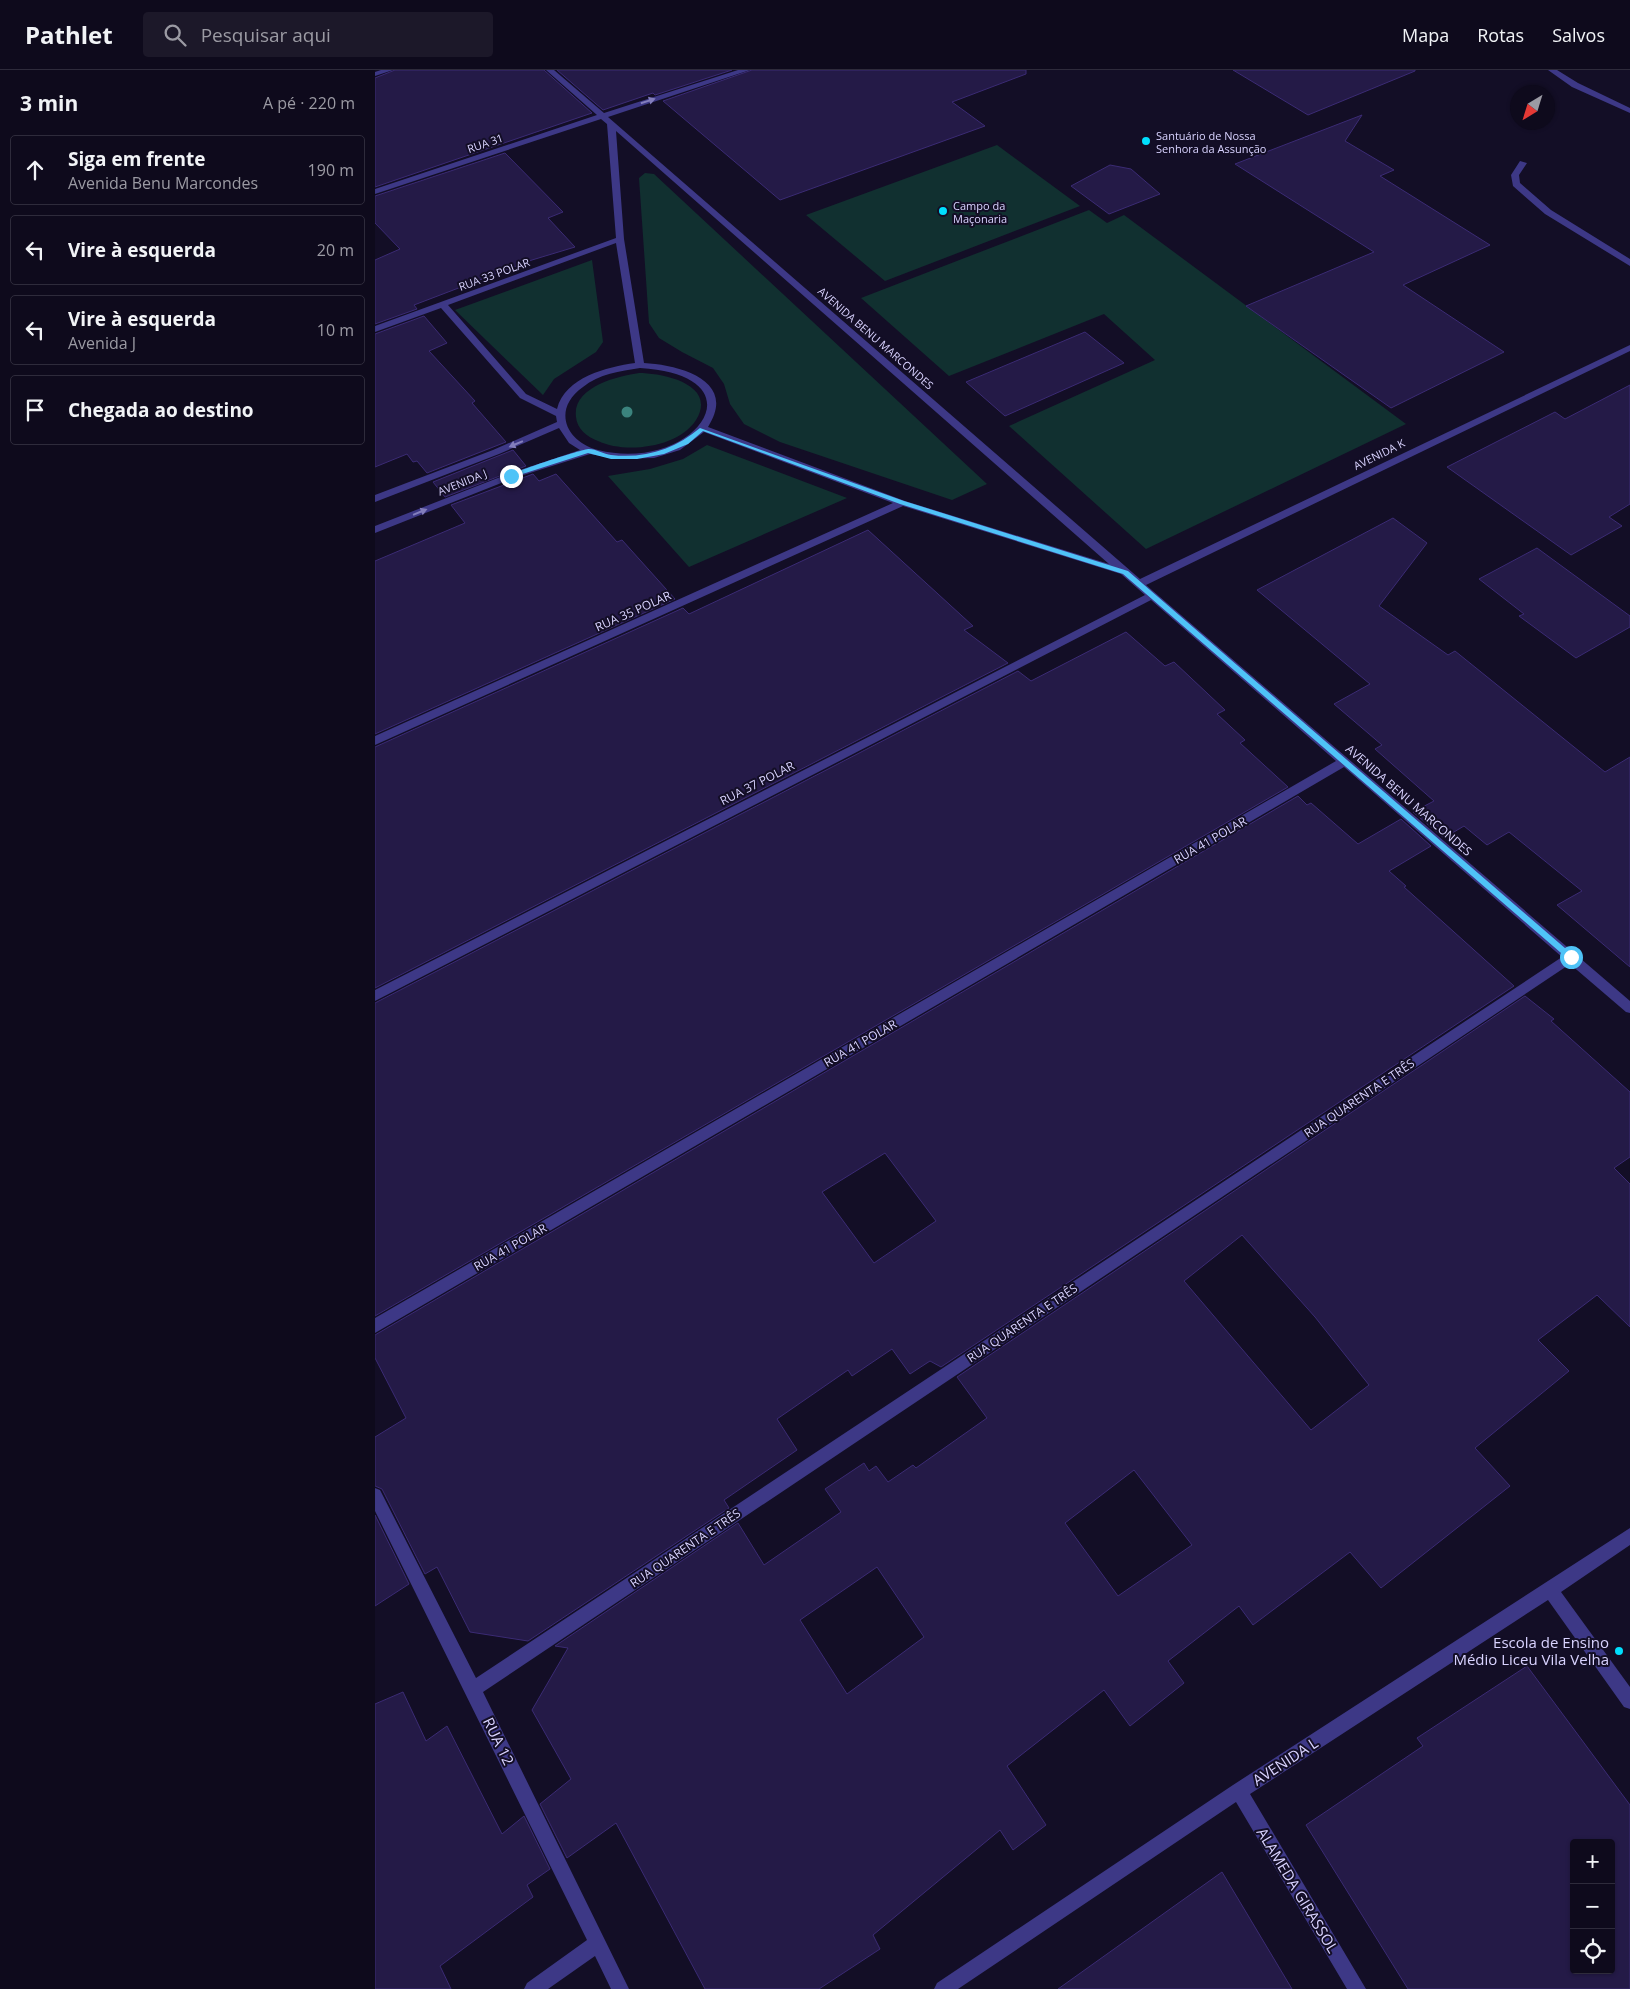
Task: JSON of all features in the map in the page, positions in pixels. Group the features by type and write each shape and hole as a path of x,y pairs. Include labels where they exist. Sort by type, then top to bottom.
{"street":[{"path":"375,74 389,70"},
{"name":"AVENIDA BENU MARCONDES","path":"550,70 1126,573 1630,1008"},
{"name":"RUA 31","path":"375,192 746,70"},
{"path":"1552,70 1575,85 1630,111"},
{"path":"611,122 620,239 640,365"},
{"path":"1523,164 1515,175 1516,184 1548,212 1630,263"},
{"name":"RUA 33 POLAR","path":"375,330 620,239"},
{"path":"443,305 523,396 560,414"},
{"name":"AVENIDA K","path":"1139,584 1630,348"},
{"path":"640,365 664,366 687,373 703,384 711,398 711,414 703,429 686,442 664,452 637,457 611,457 588,451 575,444 565,435 560,424 560,414 565,399 577,386 595,375 640,365"},
{"name":"AVENIDA J","path":"375,499 496,452 560,424"},
{"name":"AVENIDA BENU MARCONDES","path":"703,429 902,503 1126,573"},
{"name":"AVENIDA J","path":"375,530 511,476 588,451"},
{"name":"RUA 35 POLAR","path":"375,741 902,503"},
{"name":"RUA 37 POLAR","path":"375,996 1152,594"},
{"name":"RUA 41 POLAR","path":"375,1326 1345,761"},
{"name":"RUA QUARENTA E TRÊS","path":"473,1689 1571,957"},
{"name":"RUA 12","path":"375,1495 473,1689 620,1989"},
{"name":"AVENIDA L","path":"943,1989 1239,1790 1550,1590 1630,1536"},
{"path":"1550,1590 1630,1701"},
{"name":"ALAMEDA GIRASSOL","path":"1239,1790 1357,1989"},
{"path":"533,1989 598,1943"}],"green space":[{"name":"Campo da Maçonaria","path":"997,145 1080,206 885,281 806,215"},
{"path":"645,173 654,174 987,484 952,500 780,442 744,424 730,404 724,384 713,368 659,338 649,323 639,178"},
{"path":"1089,210 1107,223 1124,215 1406,424 1146,549 1009,426 1155,360 1104,314 949,376 861,298"},
{"path":"592,260 603,342 596,352 554,379 543,395 455,310"},
{"path":"639,373 673,378 694,389 700,397 701,408 696,420 677,437 650,446 622,447 609,445 586,435 578,425 576,417 577,407 581,398 598,385 609,380"},
{"path":"707,445 847,498 689,567 608,476 650,469 683,459"}],"building":[{"path":"395,70 544,70 592,113 375,187 375,78"},
{"path":"557,70 732,70 603,110"},
{"path":"752,70 1026,70 1026,74 952,102 985,126 780,200 663,101"},
{"path":"1233,70 1415,70 1415,71 1308,115"},
{"path":"1362,115 1345,141 1394,170 1380,176 1490,245 1403,285 1504,352 1391,408 1246,306 1374,252 1235,164"},
{"path":"505,153 563,212 548,218 575,247 532,260 414,305 417,309 375,324 375,260 400,249 375,223 375,196"},
{"path":"1110,165 1131,169 1160,194 1109,214 1071,186"},
{"path":"424,316 447,343 429,351 475,401 472,403 506,442 427,473 417,461 413,462 407,454 375,467 375,334"},
{"path":"1085,332 1124,363 1005,416 966,382"},
{"path":"1630,385 1630,504 1609,517 1622,526 1571,555 1447,467 1555,412 1565,419"},
{"path":"513,450 526,466 445,497 433,482"},
{"path":"533,474 539,481 556,474 617,542 622,540 675,599 375,734 375,561 465,523 451,505"},
{"path":"1393,518 1427,543 1379,606 1448,655 1455,651 1605,772 1630,757 1630,967 1557,905 1582,891 1509,832 1487,845 1464,826 1444,838 1413,812 1434,801 1375,749 1382,745 1334,704 1370,684 1257,590"},
{"path":"868,530 973,626 964,630 1008,663 375,988 375,747 683,608 689,614"},
{"path":"1537,548 1630,616 1630,627 1576,658 1519,616 1524,614 1479,579"},
{"path":"1126,632 1165,666 1174,662 1225,710 1217,714 1245,740 1240,743 1288,787 375,1316 375,1003 1018,671 1031,681"},
{"path":"1298,796 1307,805 1311,803 1358,844 1401,819 1431,846 1389,871 1406,886 1404,887 1514,986 941,1367 930,1361 910,1374 892,1349 852,1376 848,1370 777,1419 797,1450 724,1500 729,1508 528,1641 470,1632 437,1567 425,1574 382,1489 375,1486 375,1437 406,1418 375,1358 375,1335","holes":["885,1153 936,1221 874,1263 822,1192"]},
{"path":"1525,996 1554,1019 1551,1021 1630,1092 1630,1157 1614,1168 1630,1184 1630,1327 1597,1295 1538,1340 1569,1371 1475,1448 1510,1486 1381,1588 1350,1552 1253,1625 1239,1606 1168,1661 1184,1683 1130,1726 1104,1690 1007,1766 1046,1825 1013,1850 1000,1830 873,1935 880,1949 819,1989 705,1989 616,1823 567,1858 540,1804 571,1779 532,1710 568,1648 555,1646 738,1523 764,1565 841,1512 825,1489 864,1463 869,1471 876,1466 888,1482 913,1465 916,1468 987,1418 957,1377","holes":["1242,1235 1315,1317 1369,1385 1311,1430 1184,1281","1134,1470 1192,1545 1118,1596 1065,1523","877,1567 924,1637 847,1694 800,1620"]},
{"path":"375,1515 409,1584 375,1606"},
{"path":"1527,1666 1630,1805 1630,1989 1408,1989 1306,1825 1423,1746 1417,1738"},
{"path":"403,1692 426,1741 447,1726 502,1834 524,1816 550,1869 527,1885 533,1897 440,1966 451,1989 375,1989 375,1704"},
{"path":"1222,1872 1292,1989 1058,1989"}],"place":[{"name":"Santuário de Nossa Senhora da Assunção","path":"1146,141"},
{"name":"Campo da Maçonaria","path":"943,211"},
{"name":"Escola de Ensino Médio Liceu Vila Velha","path":"1619,1651"}],"route":[{"path":"511,476 588,451 611,457 637,457 664,452 686,442 703,429 902,503 1126,573 1571,957"}]}
